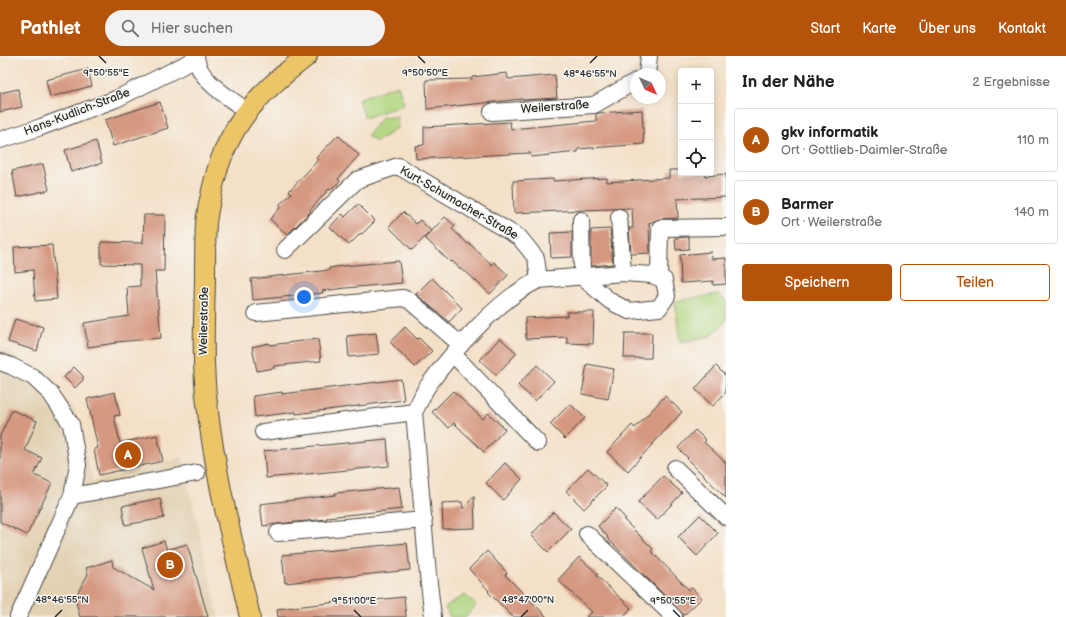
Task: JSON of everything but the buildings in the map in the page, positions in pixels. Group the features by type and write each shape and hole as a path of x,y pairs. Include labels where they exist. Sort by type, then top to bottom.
{"main road":[{"name":"Weilerstraße","path":"250,617 216,468 207,404 204,339 206,222 221,159 233,134 247,111 260,95 278,78 306,56"}],"street":[{"path":"648,68 649,56"},
{"path":"196,57 209,84 247,111"},
{"name":"Hans-Kudlich-Straße","path":"0,140 41,127 116,99 196,57"},
{"name":"Weilerstraße","path":"492,112 594,105 630,84"},
{"name":"Kurt-Schumacher-Straße","path":"285,250 357,180 398,166 520,238 536,258 539,280"},
{"path":"619,217 623,273"},
{"path":"434,617 428,575 414,412 427,388 457,350 483,322 512,296 527,285 539,280 582,277 623,273 652,275 664,280 667,296 659,308 629,311 610,301 582,277 581,220"},
{"path":"659,277 660,228 726,227"},
{"path":"256,313 403,298 410,300 457,350 538,442"},
{"path":"0,362 12,366 33,377 51,394 71,424 78,465 72,496 18,617"},
{"path":"263,432 414,412"},
{"path":"675,468 726,517"},
{"path":"72,496 197,473"},
{"path":"278,533 424,520"},
{"path":"587,534 674,617"}],"shaded area":[{"path":"0,349 8,351 74,408 93,482 182,457 219,617 0,617"}],"green space":[{"path":"398,85 404,104 365,118 358,99"},
{"path":"382,117 397,117 398,127 377,142 367,136"},
{"path":"718,294 726,301 726,321 711,336 680,342 675,301"},
{"path":"465,595 476,605 466,617 450,617 445,607"}],"place":[{"name":"gkv informatik","path":"128,455"},
{"name":"Barmer","path":"170,565"}]}
